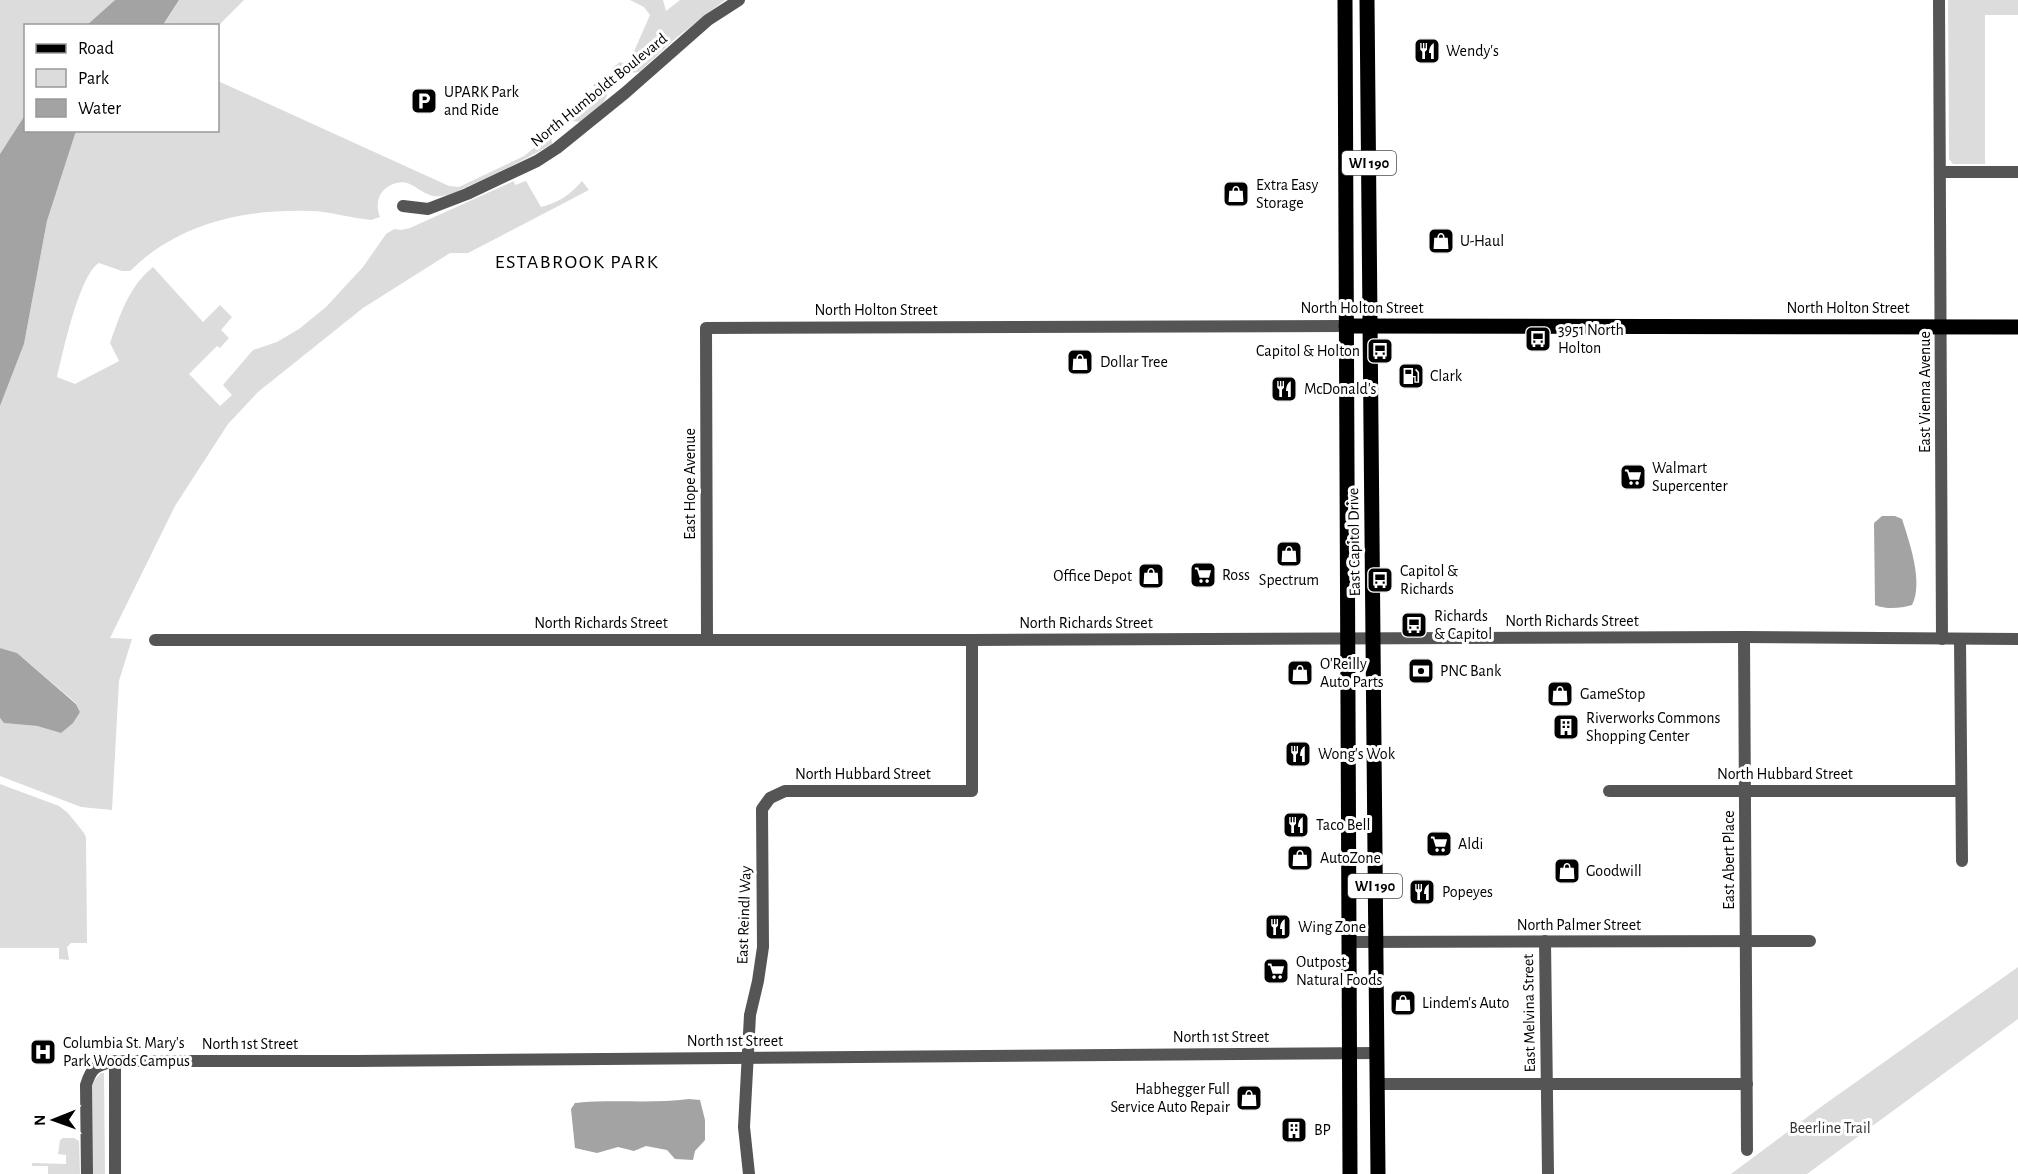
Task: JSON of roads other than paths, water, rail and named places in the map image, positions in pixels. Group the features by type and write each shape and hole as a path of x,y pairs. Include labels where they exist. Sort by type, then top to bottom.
{"main road":[{"name":"East Capitol Drive","path":"1345,0 1350,1053"},
{"name":"East Capitol Drive","path":"1367,0 1377,1084"},
{"name":"North Holton Street","path":"1346,326 2018,327"},
{"name":"WI 190","path":"1350,1053 1350,1174"},
{"name":"WI 190","path":"1377,1084 1378,1174"}],"street":[{"name":"North Humboldt Boulevard","path":"402,206 428,209 467,194 537,161 557,148 625,93 708,20 739,0"},
{"name":"East Vienna Avenue","path":"1939,0 1942,639"},
{"path":"1940,172 2018,172"},
{"name":"North Holton Street","path":"706,328 1346,326"},
{"name":"East Hope Avenue","path":"706,328 708,640"},
{"name":"North Richards Street","path":"155,640 1744,637 2018,639"},
{"name":"East Abert Place","path":"1744,637 1747,1150"},
{"path":"1960,639 1962,861"},
{"name":"North Hubbard Street","path":"762,809 770,798 785,791 972,790 972,640"},
{"name":"North Hubbard Street","path":"1609,791 1961,791"},
{"name":"East Reindl Way","path":"749,1174 744,1128 750,1015 763,946 762,809"},
{"name":"North Palmer Street","path":"1349,942 1810,940"},
{"name":"East Melvina Street","path":"1545,941 1548,1174"},
{"name":"North 1st Street","path":"87,1174 86,1085 89,1074 95,1066 114,1061 1377,1053"},
{"path":"114,1061 115,1174"},
{"path":"1377,1084 1747,1084"}],"water":[{"path":"115,0 179,0 164,24 88,24"},
{"path":"24,117 24,132 76,132 47,221 24,344 0,406 0,154"},
{"path":"1882,516 1895,516 1902,519 1916,574 1915,596 1912,605 1884,608 1875,605 1874,523"},
{"path":"0,648 17,653 76,704 80,712 73,723 61,733 37,726 4,723 0,718"},
{"path":"700,1100 705,1120 705,1140 695,1151 693,1160 675,1159 667,1150 646,1146 634,1151 618,1147 597,1153 575,1148 571,1109 575,1103"}],"place":[{"name":"Wendy's","path":"1427,51"},
{"name":"UPARK Park and Ride","path":"424,101"},
{"name":"Extra Easy Storage","path":"1236,194"},
{"name":"U-Haul","path":"1441,241"},
{"name":"3951 North Holton","path":"1538,339"},
{"name":"Capitol & Holton","path":"1380,351"},
{"name":"Dollar Tree","path":"1080,362"},
{"name":"Clark","path":"1411,376"},
{"name":"McDonald's","path":"1284,389"},
{"name":"Walmart Supercenter","path":"1633,477"},
{"name":"Spectrum","path":"1289,554"},
{"name":"Ross","path":"1203,575"},
{"name":"Office Depot","path":"1151,576"},
{"name":"Capitol & Richards","path":"1380,580"},
{"name":"Richards & Capitol","path":"1414,625"},
{"name":"PNC Bank","path":"1421,671"},
{"name":"O'Reilly Auto Parts","path":"1300,673"},
{"name":"GameStop","path":"1560,694"},
{"name":"Riverworks Commons Shopping Center","path":"1566,727"},
{"name":"Wong's Wok","path":"1298,754"},
{"name":"Taco Bell","path":"1296,825"},
{"name":"Aldi","path":"1439,844"},
{"name":"AutoZone","path":"1300,858"},
{"name":"Goodwill","path":"1567,871"},
{"name":"Popeyes","path":"1422,892"},
{"name":"Wing Zone","path":"1278,927"},
{"name":"Outpost Natural Foods","path":"1276,971"},
{"name":"Lindem's Auto","path":"1403,1003"},
{"name":"Columbia St. Mary's Park Woods Campus","path":"43,1052"},
{"name":"Habhegger Full Service Auto Repair","path":"1249,1098"},
{"name":"BP","path":"1294,1130"}],"district":[{"name":"ESTABROOK PARK","path":"577,262"}],"park label":[{"name":"Beerline Trail","path":"1830,1128"}]}
